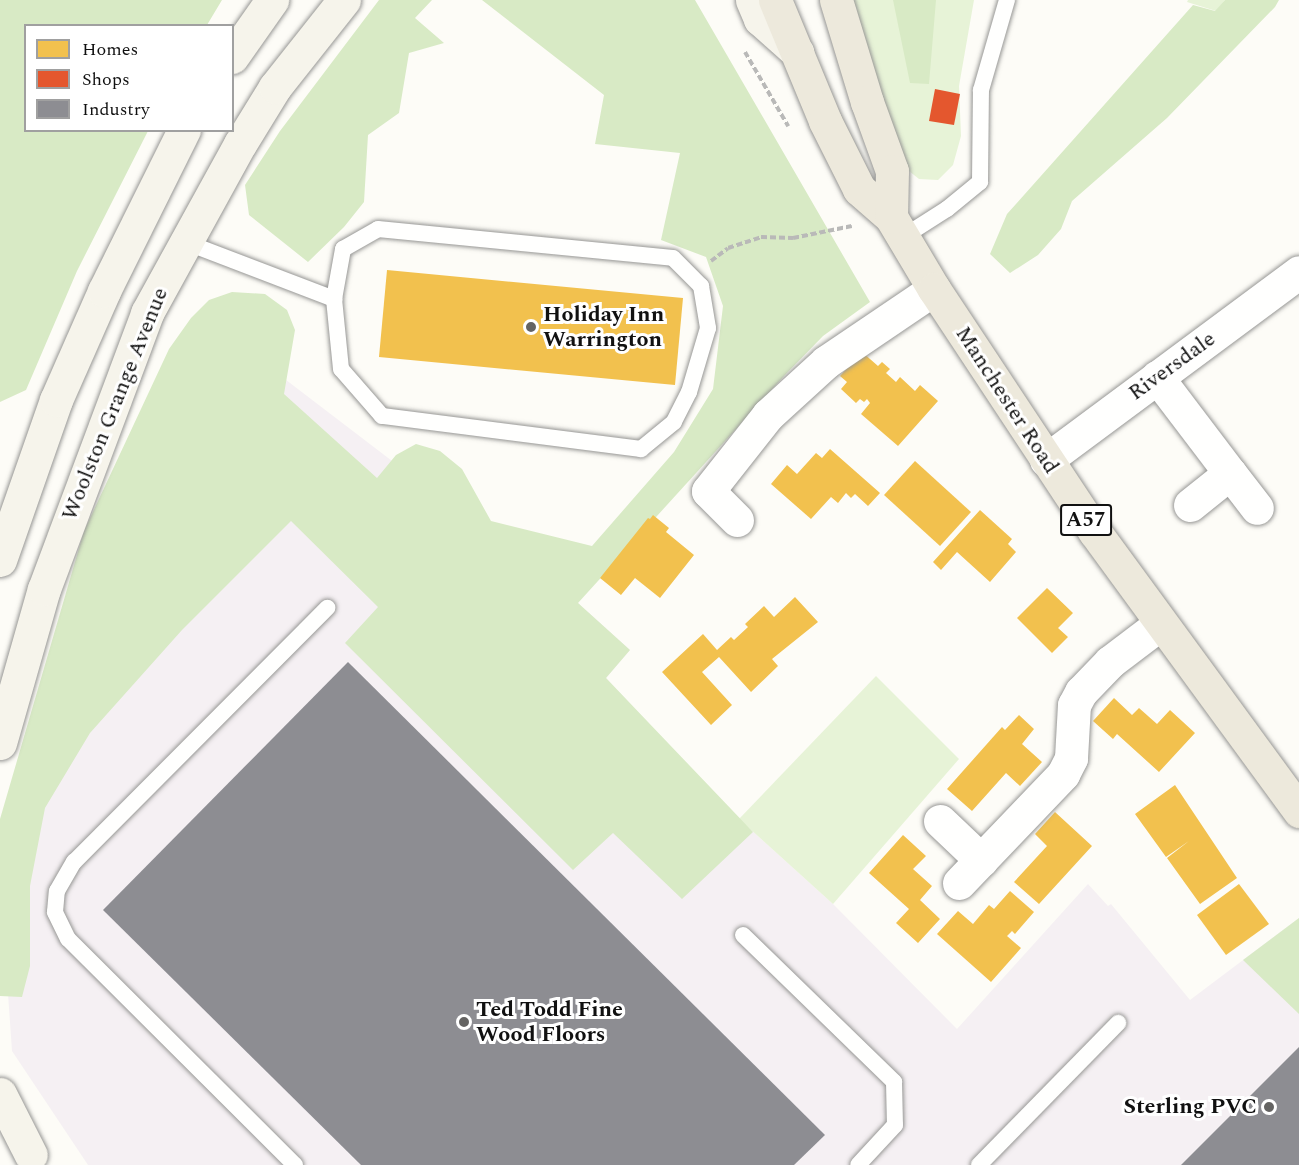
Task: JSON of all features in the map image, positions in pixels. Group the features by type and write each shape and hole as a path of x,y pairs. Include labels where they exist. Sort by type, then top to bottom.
{"main road":[{"path":"234,54 272,0"},
{"name":"Woolston Grange Avenue","path":"0,743 44,589 77,495 147,313 274,87 344,0"},
{"path":"752,0 760,19 796,52"},
{"name":"Manchester Road","path":"775,0 825,121 859,189 897,227 934,289 1046,460 1160,624 1299,811"},
{"path":"836,0 867,102 892,171 897,227"},
{"path":"0,560 56,400 104,291 183,132"},
{"path":"0,1094 33,1160"},
{"path":"0,1115 33,1160"}],"street":[{"name":"Riversdale","path":"1046,460 1299,272"},
{"path":"737,520 708,491 768,416 826,362 934,289"},
{"path":"1157,377 1257,508"},
{"path":"1190,505 1230,473"},
{"path":"940,821 970,872 1063,774 1071,758 1074,705 1081,692 1110,662 1160,624"}],"lane":[{"path":"897,227 954,204 980,182 981,90 1007,0"},
{"path":"378,229 673,258 701,285 708,328 688,392 674,422 641,449 382,416 341,369 334,299 343,249 378,229"},
{"path":"185,242 334,299"},
{"path":"295,1165 68,939 55,912 57,891 74,862 327,608"},
{"path":"743,935 894,1082 895,1125 858,1165"},
{"path":"979,1165 1118,1023"}],"path":[{"path":"742,48 794,135"},
{"path":"692,276 728,248 761,237 810,236 897,227"}],"shaded area":[{"path":"222,331 578,603 630,650 606,678 739,819 833,904 957,1029 1088,884 1108,906 1111,904 1190,1000 1299,918 1299,1165 88,1165 12,1051 1,893"}],"green space":[{"path":"0,0 222,0 208,24 24,24 24,132 147,132 77,271 26,390 0,402"},
{"path":"379,0 432,0 415,18 444,43 409,53 399,113 368,135 364,202 344,227 308,262 249,215 245,185 280,131"},
{"path":"482,0 695,0 870,302 823,336 785,375 578,603 630,650 606,678 753,832 682,899 613,833 573,870 345,643 378,607 291,521 182,630 90,733 45,808 30,886 30,966 22,997 0,996 0,819 84,531 169,349 191,318 209,300 232,292 265,294 287,310 295,330 284,394 377,478 396,455 416,444 440,451 462,469 491,521 592,546 674,452 713,389 723,306 706,257 661,240 680,153 595,144 604,95"},
{"path":"853,0 974,0 959,86 961,136 953,165 938,180 919,179 909,171 895,147"},
{"path":"893,0 936,0 929,84 910,83"},
{"path":"1188,0 1225,0 1216,11 1187,2"},
{"path":"1225,0 1279,0 1275,7 1167,118 1072,201 1061,229 1038,255 1010,273 990,254 1007,214 1193,5 1215,11"},
{"path":"876,676 959,759 833,904 739,819"},
{"path":"1299,918 1299,1014 1243,960"}],"building: Homes":[{"name":"Holiday Inn Warrington","path":"387,270 683,298 675,385 379,357"},
{"path":"862,352 878,366 882,362 890,369 886,373 896,382 900,377 915,391 920,385 938,401 898,446 861,414 870,403 867,399 864,402 860,399 856,403 841,389 847,382 840,376"},
{"path":"830,449 880,493 868,506 855,494 851,498 846,493 838,503 831,497 811,519 771,484 787,465 797,474 816,453 822,458"},
{"path":"915,461 971,512 940,546 884,495"},
{"path":"980,510 1012,539 1008,544 1016,552 990,582 957,552 941,570 933,562"},
{"path":"653,515 669,528 666,532 694,555 660,598 635,578 621,595 600,578 648,518 650,519"},
{"path":"1047,588 1073,613 1058,628 1068,637 1052,653 1017,618"},
{"path":"795,597 818,622 772,659 778,666 751,692 719,657 702,672 732,705 711,725 662,672 703,634 717,650 731,637 734,640 748,627 745,624 764,606 774,617"},
{"path":"1114,698 1132,715 1139,708 1157,724 1170,710 1195,733 1159,772 1117,734 1113,739 1093,721"},
{"path":"1019,715 1034,729 1022,744 1042,762 1020,786 1006,773 972,811 947,789 1002,727 1005,730"},
{"path":"1175,785 1237,878 1200,904 1167,858 1189,841 1166,857 1135,814"},
{"path":"1055,812 1092,846 1039,904 1014,882 1047,846 1035,834"},
{"path":"903,835 926,856 913,869 932,886 920,900 940,919 918,943 896,923 909,909 869,873"},
{"path":"1239,884 1269,924 1226,955 1197,915"},
{"path":"1010,891 1034,912 1015,934 1012,931 1007,936 1021,948 991,982 937,934 958,911 973,924 989,905 994,909"}],"building: Shops":[{"path":"935,89 960,94 954,125 929,121"}],"building: Industry":[{"name":"Ted Todd Fine Wood Floors","path":"348,662 825,1135 794,1165 361,1165 103,910"},
{"name":"Sterling PVC","path":"1299,1047 1299,1165 1181,1165"}],"place":[{"name":"Holiday Inn Warrington","path":"531,327"},
{"name":"Ted Todd Fine Wood Floors","path":"464,1022"},
{"name":"Sterling PVC","path":"1269,1107"}]}
